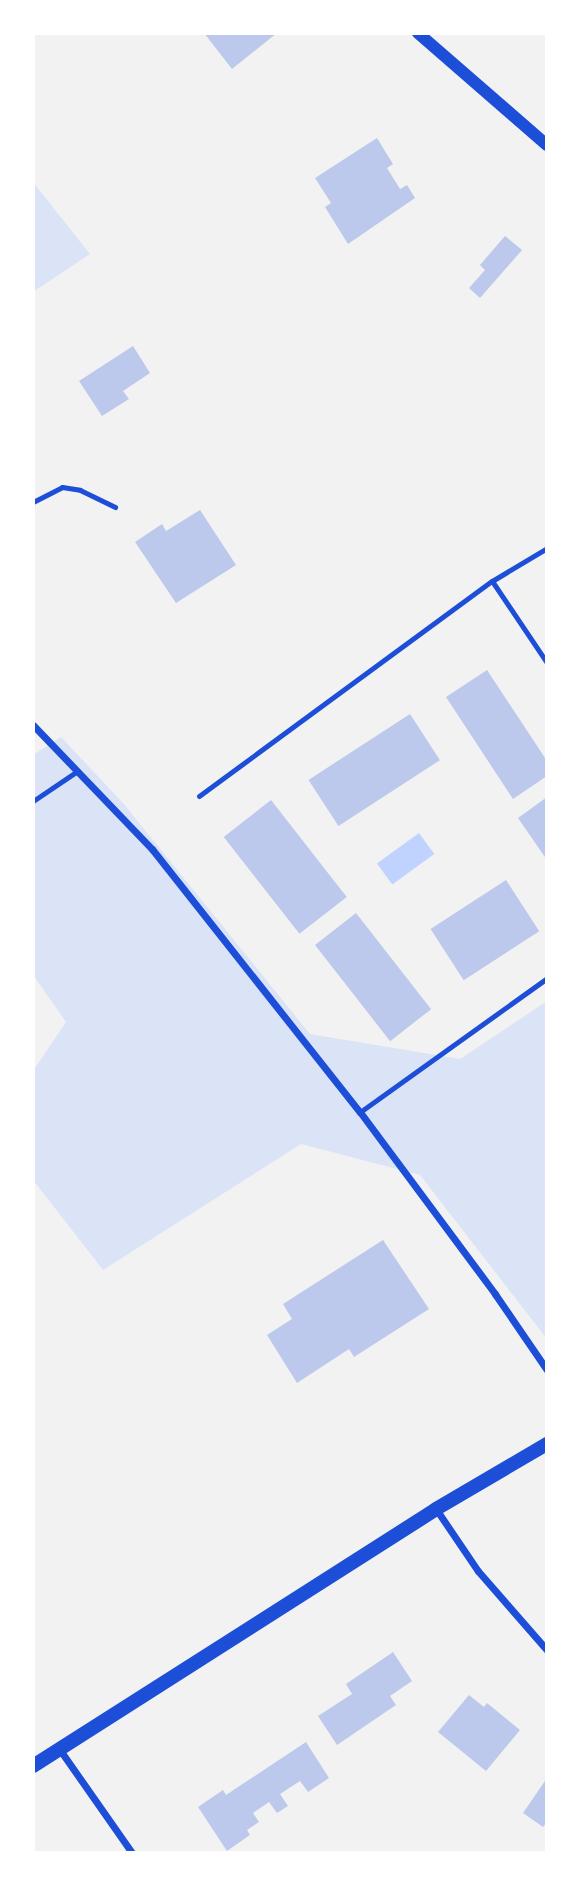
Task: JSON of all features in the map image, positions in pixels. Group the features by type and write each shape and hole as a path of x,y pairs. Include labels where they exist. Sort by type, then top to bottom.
{"main road":[{"path":"33,1766 436,1509 547,1444"}],"street":[{"path":"418,33 547,145"},
{"path":"33,725 152,849 360,1112 495,1294 547,1370"},
{"path":"436,1509 478,1571 547,1650"},
{"path":"60,1750 132,1853"}],"lane":[{"path":"33,502 62,488 80,490 115,507"},
{"path":"199,796 492,582 547,548"},
{"path":"492,582 547,663"},
{"path":"33,801 76,772"},
{"path":"360,1112 547,978"}],"shaded area":[{"path":"33,182 90,254 33,292"},
{"path":"61,737 123,803 310,1034 460,1059 547,1001 547,1339 420,1175 301,1144 103,1270 33,1180 33,1071 66,1022 33,975 33,755"}],"water":[{"path":"419,833 434,854 392,885 377,864"}],"building":[{"path":"204,33 277,33 232,69"},
{"path":"377,138 393,164 387,168 400,189 407,185 415,198 348,244 325,207 331,203 315,178"},
{"path":"505,236 522,250 480,298 469,288 485,270 480,265"},
{"path":"133,346 150,373 123,391 129,399 102,416 79,381"},
{"path":"200,510 236,565 176,603 135,542 162,524 166,531"},
{"path":"487,670 547,761 547,776 513,799 446,697"},
{"path":"410,714 440,760 338,826 309,780"},
{"path":"547,797 547,860 518,818"},
{"path":"271,800 347,897 299,934 224,837"},
{"path":"506,880 539,931 464,980 431,929"},
{"path":"356,913 431,1009 390,1041 315,945"},
{"path":"383,1240 429,1309 354,1357 349,1349 297,1383 267,1335 292,1319 283,1304"},
{"path":"393,1652 412,1681 390,1696 396,1705 337,1745 318,1716 352,1694 346,1684"},
{"path":"469,1695 484,1707 487,1703 520,1730 486,1771 438,1732"},
{"path":"306,1742 329,1778 308,1792 300,1781 280,1794 288,1806 277,1813 269,1802 253,1813 259,1822 247,1830 250,1835 227,1851 198,1807 223,1790 226,1795"},
{"path":"547,1778 547,1822 543,1827 523,1813"}]}
